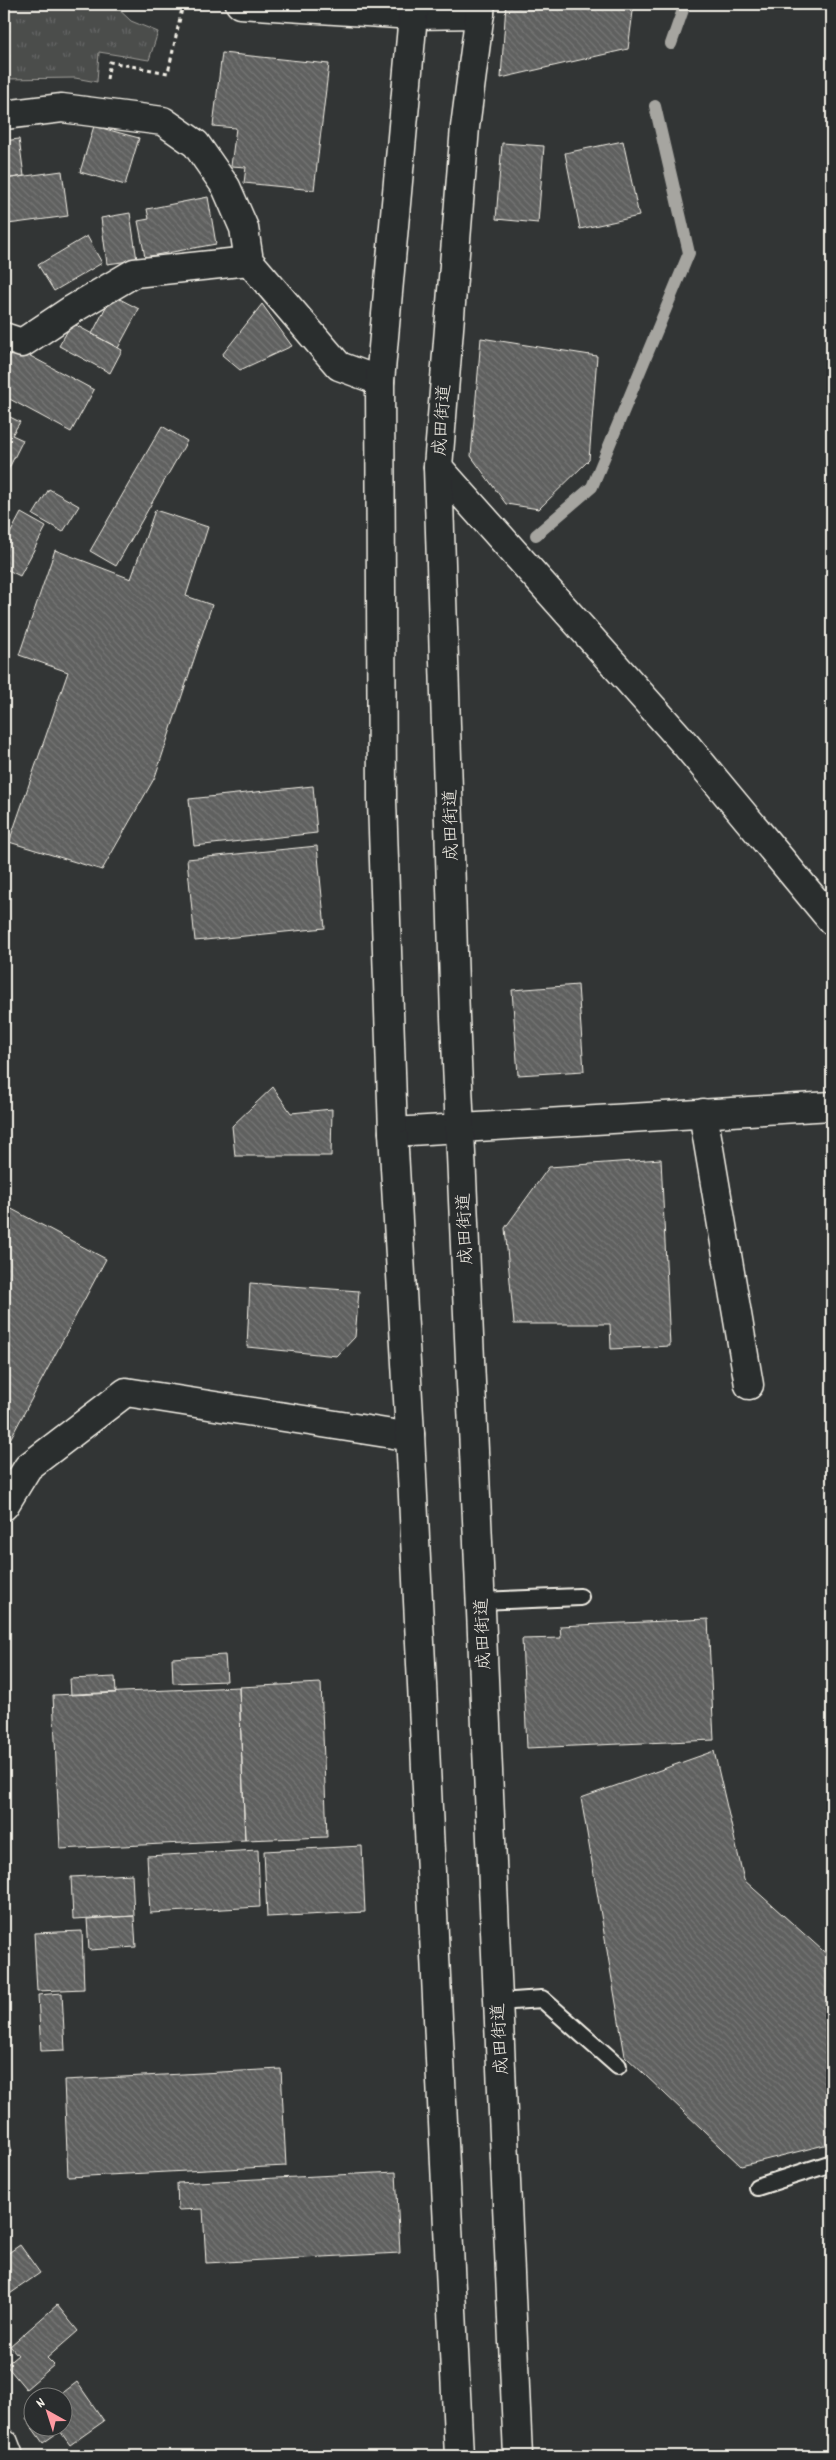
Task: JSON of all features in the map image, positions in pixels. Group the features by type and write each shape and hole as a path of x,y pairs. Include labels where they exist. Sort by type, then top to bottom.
{"main road":[{"path":"240,4 414,10 481,9"},
{"name":"成田街道","path":"481,9 465,127 438,467 459,1127 518,2456"},
{"path":"414,10 380,381 382,781 393,1132 410,1434 459,2456"},
{"path":"4,116 62,108 125,115 163,121 196,144 226,187 244,228 248,261 339,366 380,381"},
{"path":"4,337 22,343 73,308 134,273 248,261"},
{"path":"438,467 686,745 832,921"},
{"path":"393,1132 832,1106"},
{"path":"702,1113 749,1385"},
{"path":"8,1490 28,1467 126,1392 399,1435 410,1434"},
{"path":"4,2443 9,2456"}],"lane":[{"path":"480,1601 580,1597"},
{"path":"497,2002 542,1999 618,2066"},
{"path":"757,2188 832,2163"}],"path":[{"path":"125,115 129,88 107,83 110,62 168,73 183,4"}],"green space":[{"path":"4,4 113,4 131,21 158,32 149,60 99,52 97,82 75,78 4,79"}],"building":[{"path":"506,4 634,4 628,49 501,78"},
{"path":"222,53 329,64 314,190 244,183 246,167 231,166 236,128 213,126"},
{"path":"94,126 139,138 125,185 80,172"},
{"path":"19,139 24,176 4,179 4,141"},
{"path":"623,141 639,216 580,229 565,153"},
{"path":"502,143 544,146 538,223 496,219"},
{"path":"62,171 68,216 8,224 4,179"},
{"path":"208,197 216,244 145,257 138,221 149,219 147,209"},
{"path":"130,213 137,260 107,264 101,218"},
{"path":"87,236 102,263 54,291 38,265"},
{"path":"112,295 139,309 118,348 92,334"},
{"path":"262,304 292,346 240,370 222,355"},
{"path":"72,323 122,350 110,373 59,346"},
{"path":"481,338 597,356 589,460 539,509 506,504 471,456"},
{"path":"4,342 94,390 71,432 4,396"},
{"path":"4,414 20,422 12,435 23,440 4,478"},
{"path":"162,426 187,441 116,566 90,551"},
{"path":"49,489 79,506 63,532 33,515"},
{"path":"155,510 208,527 186,596 212,605 155,777 102,870 9,842 68,672 19,655 55,550 131,579"},
{"path":"21,513 46,527 20,576 4,568 4,545"},
{"path":"313,786 317,833 194,846 189,799"},
{"path":"317,846 325,928 195,941 187,859"},
{"path":"578,985 584,1071 518,1075 512,990"},
{"path":"273,1087 291,1113 332,1109 331,1156 235,1156 232,1126"},
{"path":"661,1159 670,1346 611,1349 610,1324 514,1324 505,1228 549,1167"},
{"path":"4,1205 106,1259 6,1447 4,1445"},
{"path":"250,1283 359,1291 355,1337 337,1356 247,1347"},
{"path":"708,1619 714,1740 527,1748 522,1639 561,1638 560,1626"},
{"path":"225,1655 227,1681 173,1683 172,1658"},
{"path":"115,1677 116,1693 71,1695 70,1679"},
{"path":"321,1683 327,1837 245,1840 239,1687"},
{"path":"239,1687 245,1840 60,1849 53,1695"},
{"path":"714,1751 744,1880 832,1959 832,2143 741,2166 625,2056 581,1798"},
{"path":"362,1846 365,1912 267,1917 264,1851"},
{"path":"258,1850 260,1907 150,1913 147,1856"},
{"path":"132,1874 134,1916 73,1919 71,1877"},
{"path":"134,1916 136,1947 89,1950 87,1919"},
{"path":"82,1931 84,1989 37,1991 34,1933"},
{"path":"62,1993 65,2050 41,2051 38,1995"},
{"path":"281,2069 286,2166 68,2177 64,2080"},
{"path":"4,2122 12,2152 4,2154"},
{"path":"396,2172 400,2253 206,2263 203,2209 178,2210 177,2183"},
{"path":"20,2245 40,2273 4,2298 4,2256"},
{"path":"57,2305 78,2331 47,2358 54,2365 27,2388 6,2365 18,2355 10,2346"},
{"path":"77,2382 104,2421 70,2445 65,2438 72,2438 72,2388 69,2388"},
{"path":"39,2438 50,2438 43,2443"}],"waterway":[{"path":"671,44 685,4"},
{"path":"536,535 592,487 689,253 655,106"}]}
